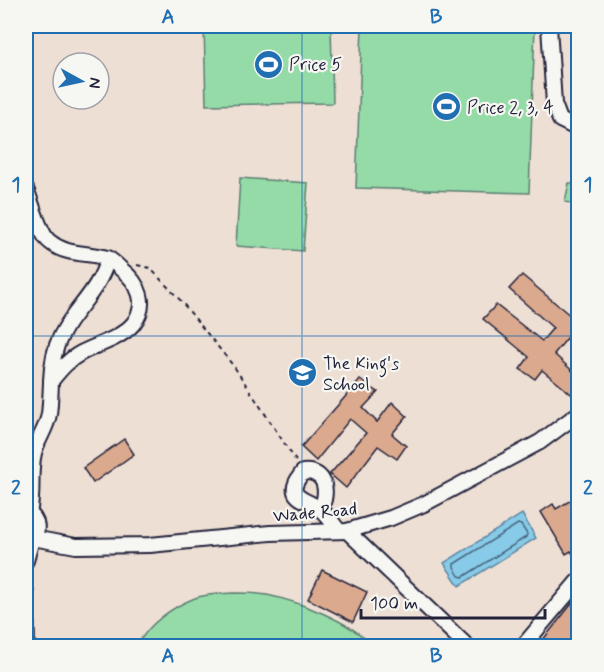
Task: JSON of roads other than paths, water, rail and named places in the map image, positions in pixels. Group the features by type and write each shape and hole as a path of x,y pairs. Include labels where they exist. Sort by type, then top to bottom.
{"street":[{"path":"549,26 554,104 560,120 579,129"},
{"path":"26,189 45,238 59,249 78,255 108,258 130,276 141,295 140,307 134,322 125,332 69,360 51,381"},
{"path":"26,561 30,540 37,531 30,515 32,464 34,451 48,416 53,356 58,342 74,316 96,288 105,271 108,258"},
{"name":"Wade Road","path":"30,540 63,544 150,545 270,533 343,531 391,518 424,504 540,441 579,414"},
{"path":"321,509 326,490 322,480 310,471 303,472 297,479 295,488 297,495 305,502 321,509 467,646"},
{"path":"30,515 63,544"},
{"path":"523,646 579,581"},
{"path":"26,592 27,646"}],"water":[{"path":"522,514 536,538 459,586 444,563"}],"place":[{"name":"Price 5","path":"268,64"},
{"name":"Price 2, 3, 4","path":"446,107"},
{"name":"The King's School","path":"302,373"}]}
